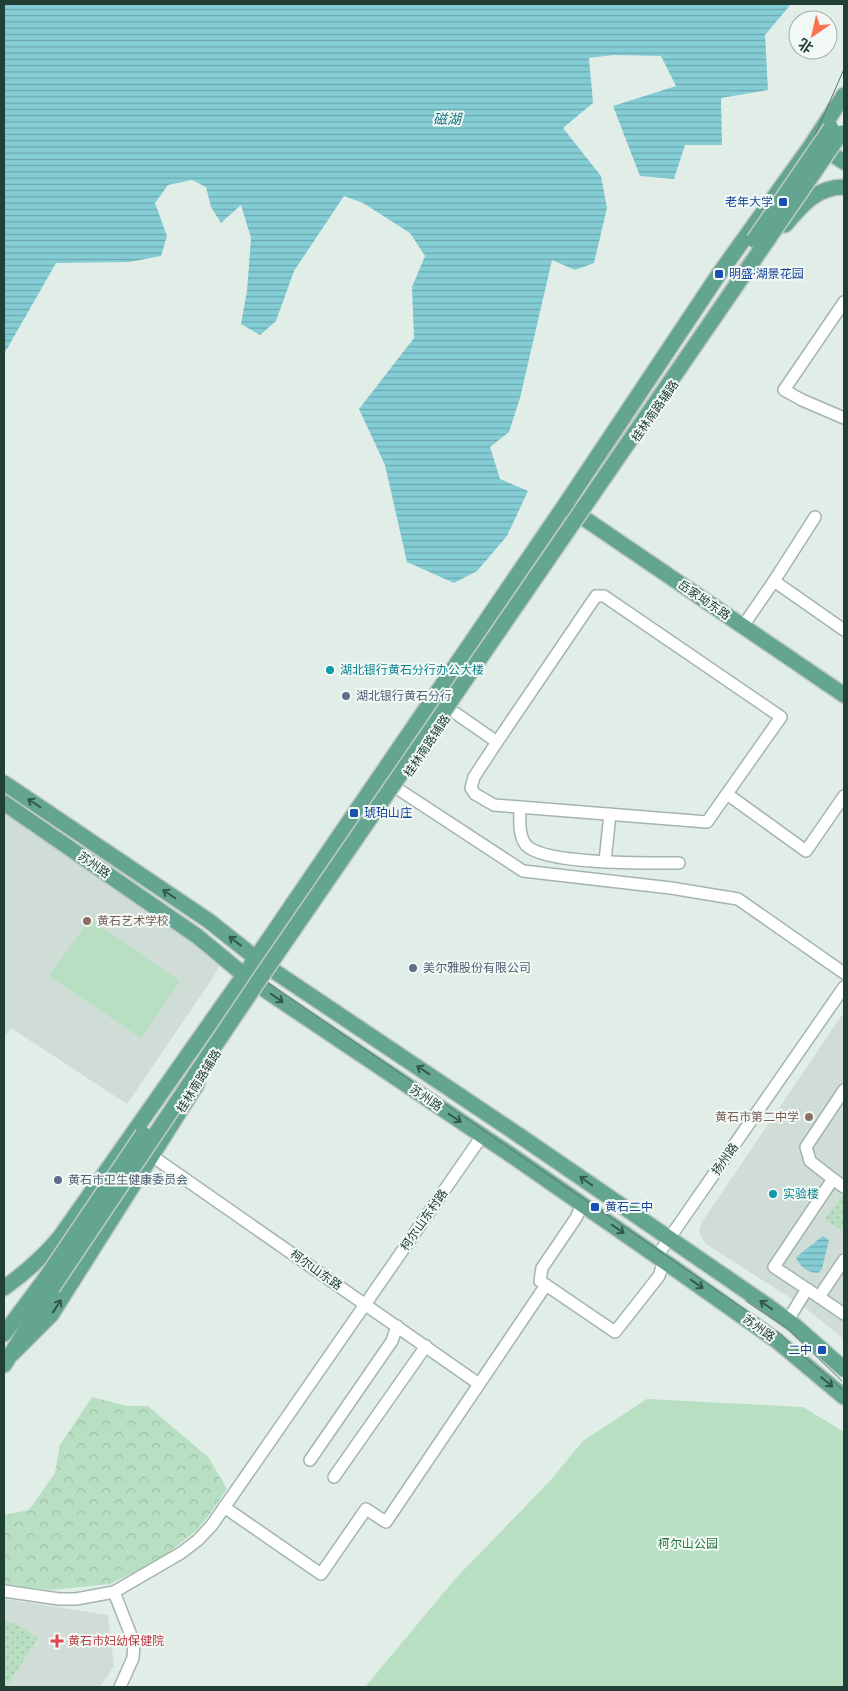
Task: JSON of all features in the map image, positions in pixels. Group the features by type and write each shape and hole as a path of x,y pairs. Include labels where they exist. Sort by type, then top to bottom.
{"main road":[{"name":"桂林南路辅路","path":"4,1288 24,1274 44,1256 60,1237 256,958 719,274 844,95"},
{"path":"8,1359 48,1284 272,945 844,110"},
{"path":"4,1334 48,1284 815,171 842,144 819,132"},
{"name":"桂林南路辅路","path":"8,1359 51,1315 260,986 398,789 582,516 842,144"},
{"path":"785,225 804,202 818,192 837,187 844,188"},
{"name":"岳家坳东路","path":"565,504 844,695"},
{"name":"苏州路","path":"4,783 209,921 272,969 788,1320 844,1369"},
{"name":"苏州路","path":"4,803 197,936 244,975 482,1136 777,1340 844,1397"}],"street":[{"path":"844,302 784,390 844,418"},
{"path":"742,626 816,517"},
{"path":"774,581 843,628"},
{"path":"596,596 604,596 781,717 727,794 707,822 494,805 476,794 471,788 474,777 596,596"},
{"path":"451,710 497,742"},
{"path":"398,789 524,871 671,888 738,899 844,973"},
{"path":"727,794 806,851 844,796"},
{"path":"520,807 521,831 526,845 538,853 564,858 605,861 678,862"},
{"path":"605,861 610,814"},
{"name":"扬州路","path":"546,1285 615,1332 659,1276 660,1258 670,1239 844,987"},
{"path":"844,1090 806,1147 810,1161 844,1187"},
{"name":"柯尔山东村路","path":"114,1592 188,1548 206,1532 482,1136"},
{"name":"柯尔山东路","path":"152,1156 479,1384"},
{"path":"833,1179 774,1267 844,1314"},
{"path":"224,1507 321,1574 366,1509 386,1522 546,1285 540,1281 542,1268 576,1218 582,1205"},
{"path":"819,1297 844,1260"},
{"path":"788,1320 807,1289"},
{"path":"310,1460 392,1341 398,1326"},
{"path":"334,1477 426,1346"},
{"path":"4,1591 59,1599 76,1599 114,1592 134,1643 133,1658 120,1687"}],"shaded area":[{"name":"黄石艺术学校","path":"4,805 222,961 212,979 127,1104 11,1028 4,1037"},
{"name":"黄石市第二中学","path":"844,1012 844,1339 803,1306 706,1244 701,1237 699,1229"},
{"name":"黄石市妇幼保健院","path":"4,1599 108,1615 114,1666 100,1687 4,1687"}],"green space":[{"path":"90,919 180,981 141,1038 49,976"},
{"path":"842,1196 844,1197 844,1232 825,1219"},
{"path":"92,1397 127,1406 148,1406 209,1458 227,1489 197,1530 159,1560 110,1584 51,1590 4,1584 4,1515 29,1510 55,1473 60,1445"},
{"name":"柯尔山公园","path":"647,1399 803,1407 844,1432 844,1687 365,1687 455,1579 549,1482 583,1441"},
{"path":"4,1621 16,1624 38,1638 8,1687 4,1687"}],"water":[{"name":"磁湖","path":"4,4 791,4 765,35 768,90 721,98 722,145 685,145 674,179 640,176 613,106 676,86 661,56 613,55 589,58 593,103 563,128 601,176 607,208 594,263 575,270 552,260 520,398 509,432 490,447 500,479 528,491 507,536 477,571 454,583 407,562 385,465 359,409 414,338 412,287 425,256 410,233 363,203 344,196 294,271 276,321 260,335 241,324 247,291 251,238 241,205 221,223 211,207 206,187 192,180 168,185 155,203 167,236 161,256 129,262 56,263 4,354"},
{"path":"823,1236 829,1240 822,1269 818,1273 808,1271 796,1258"}],"tram line":[{"path":"844,69 810,147 806,167 267,955 259,973 264,980 782,1335 803,1356 844,1391"},
{"path":"746,1301 788,1329 842,1381"}],"place":[{"name":"老年大学","path":"783,202"},
{"name":"明盛·湖景花园","path":"719,274"},
{"name":"湖北银行黄石分行办公大楼","path":"330,670"},
{"name":"湖北银行黄石分行","path":"346,696"},
{"name":"琥珀山庄","path":"354,813"},
{"name":"黄石艺术学校","path":"87,921"},
{"name":"美尔雅股份有限公司","path":"413,968"},
{"name":"黄石市第二中学","path":"809,1117"},
{"name":"黄石市卫生健康委员会","path":"58,1180"},
{"name":"实验楼","path":"773,1194"},
{"name":"黄石二中","path":"595,1207"},
{"name":"二中","path":"822,1350"},
{"name":"黄石市妇幼保健院","path":"57,1641"}]}
